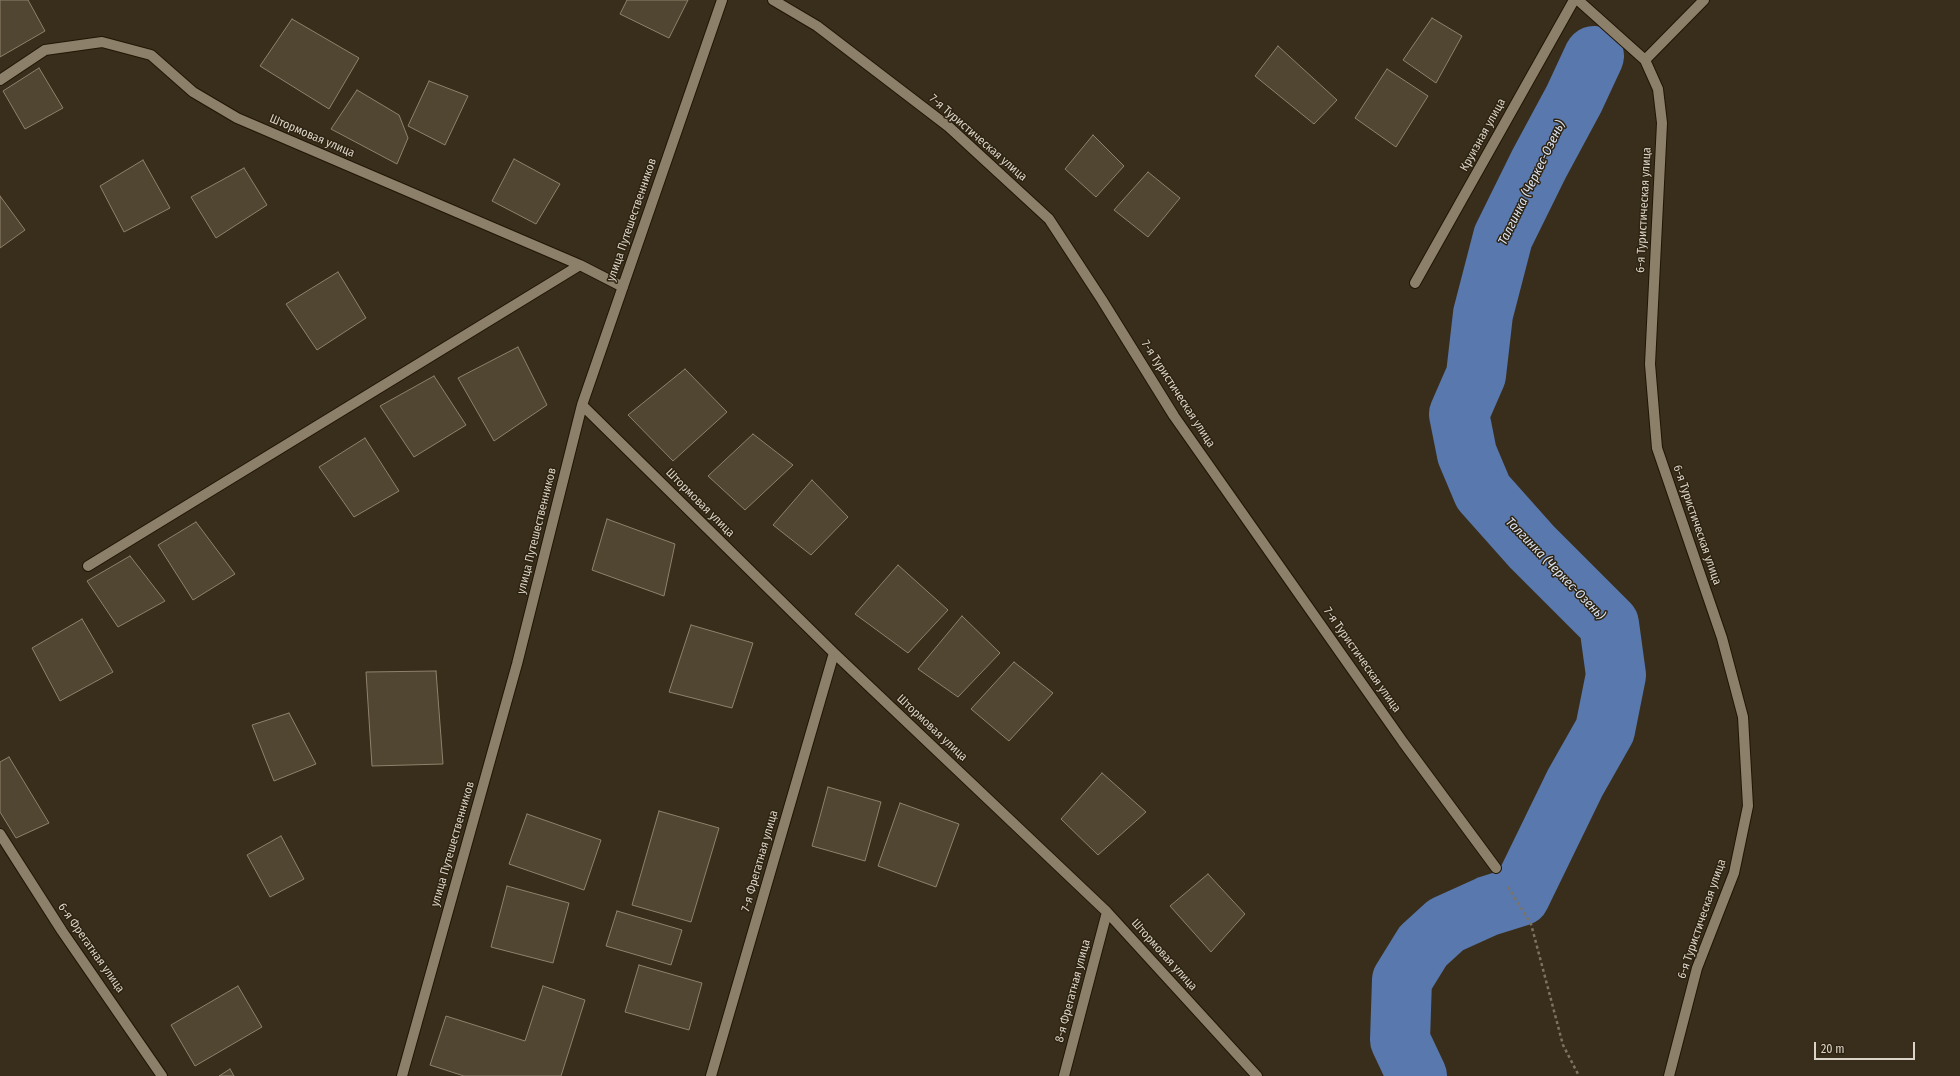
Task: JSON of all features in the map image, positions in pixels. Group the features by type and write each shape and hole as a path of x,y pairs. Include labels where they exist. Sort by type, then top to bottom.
{"street":[{"name":"улица Путешественников","path":"402,1076 517,664 582,405 722,0"},
{"name":"7-я Туристическая улица","path":"773,0 817,26 949,127 1049,219 1102,300 1174,416 1403,742 1496,868"},
{"name":"Круизная улица","path":"1416,282 1574,0"},
{"name":"6-я Туристическая улица","path":"1578,0 1645,60 1658,89 1662,123 1650,364 1657,448 1722,638 1743,717 1748,806 1734,873 1697,968 1669,1076"},
{"path":"1645,60 1704,0"},
{"name":"Штормовая улица","path":"0,80 45,50 102,42 151,55 193,92 237,118 580,265 623,287"},
{"path":"88,566 580,265"},
{"name":"Штормовая улица","path":"582,405 834,653 1107,912 1257,1076"},
{"name":"7-я Фрегатная улица","path":"710,1076 834,653"},
{"name":"6-я Фрегатная улица","path":"0,834 62,931 162,1076"},
{"name":"8-я Фрегатная улица","path":"1064,1076 1107,912"}],"path":[{"path":"1496,868 1531,924 1564,1045 1579,1076"}],"building":[{"path":"0,0 28,0 45,31 0,57"},
{"path":"627,0 688,0 669,38 620,14"},
{"path":"1432,18 1462,36 1436,83 1403,60"},
{"path":"292,19 359,58 329,109 260,66"},
{"path":"1278,46 1337,100 1314,124 1255,76"},
{"path":"39,68 63,108 25,129 3,91"},
{"path":"1387,69 1428,96 1396,147 1355,118"},
{"path":"429,81 468,96 445,145 408,126"},
{"path":"357,90 399,115 408,138 397,164 331,129"},
{"path":"1093,135 1124,166 1096,197 1065,169"},
{"path":"514,159 560,184 536,224 492,201"},
{"path":"143,160 170,208 124,232 100,186"},
{"path":"244,168 267,205 216,238 191,197"},
{"path":"1148,172 1180,198 1148,237 1114,210"},
{"path":"0,196 25,230 0,248"},
{"path":"338,272 366,318 317,350 286,304"},
{"path":"518,347 547,405 494,441 458,378"},
{"path":"685,369 727,412 673,461 628,415"},
{"path":"434,376 466,425 414,457 380,406"},
{"path":"753,434 793,465 745,510 708,476"},
{"path":"365,438 399,491 354,517 319,467"},
{"path":"812,480 848,517 811,555 773,525"},
{"path":"607,519 675,544 664,596 592,570"},
{"path":"196,522 235,574 193,600 158,545"},
{"path":"130,556 165,601 118,627 87,581"},
{"path":"898,565 948,610 908,653 855,614"},
{"path":"962,616 1000,653 958,697 918,669"},
{"path":"82,619 113,672 60,701 32,648"},
{"path":"691,625 753,643 732,708 669,692"},
{"path":"1014,662 1053,693 1009,741 971,709"},
{"path":"436,671 443,764 372,766 366,672"},
{"path":"289,713 316,764 274,781 252,725"},
{"path":"9,757 49,823 16,838 0,812 0,762"},
{"path":"1102,773 1146,812 1098,855 1061,819"},
{"path":"828,787 881,802 865,861 812,846"},
{"path":"900,803 959,824 936,887 878,866"},
{"path":"659,811 719,828 691,922 632,905"},
{"path":"527,814 601,840 584,890 509,864"},
{"path":"281,836 304,879 270,897 247,855"},
{"path":"1208,874 1245,914 1211,952 1170,906"},
{"path":"507,886 569,903 553,963 491,947"},
{"path":"617,911 682,930 671,965 606,946"},
{"path":"639,965 702,983 689,1030 625,1012"},
{"path":"238,986 262,1027 195,1066 171,1025"},
{"path":"543,986 585,1000 561,1076 464,1076 430,1065 446,1016 525,1041"},
{"path":"230,1069 234,1076 219,1076"}],"waterway":[{"name":"Талгинка (Черкес-Озень)","path":"1417,1076 1400,1040 1402,980 1423,946 1446,925 1488,906 1520,896 1575,783 1605,730 1616,675 1609,624 1532,547 1483,492 1467,454 1459,414 1476,375 1483,314 1503,237 1539,164 1574,99 1594,56"}]}
